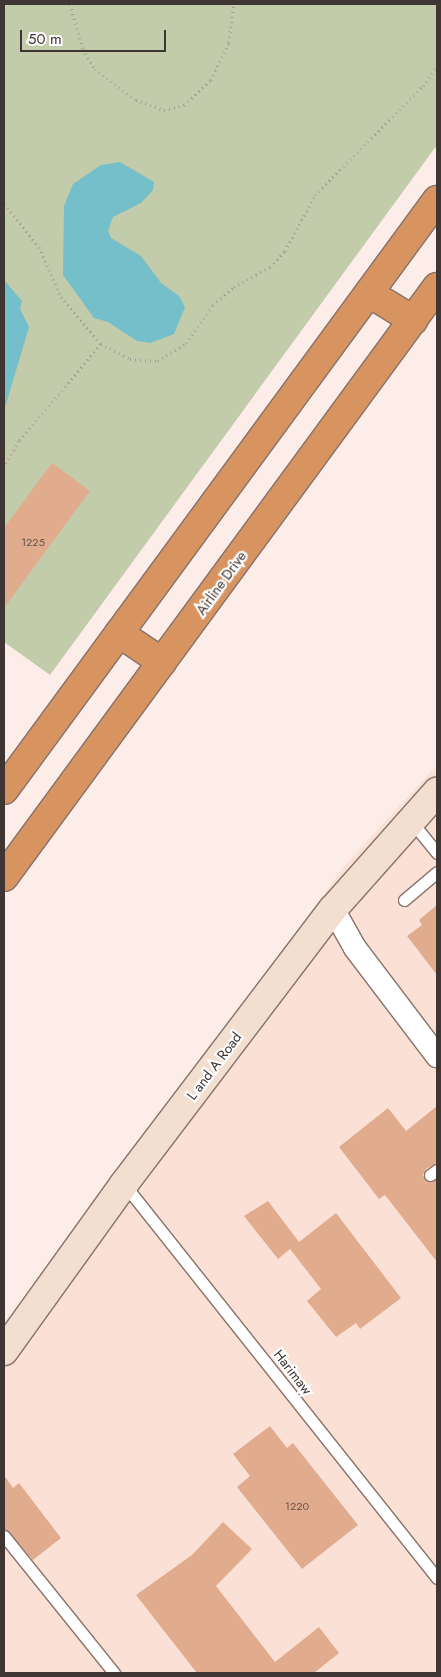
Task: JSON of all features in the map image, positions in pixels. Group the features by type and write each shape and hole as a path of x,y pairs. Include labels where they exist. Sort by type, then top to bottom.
{"highway":[{"path":"4,790 437,200"},
{"name":"Airline Drive","path":"4,878 437,287"},
{"path":"369,293 413,320"},
{"path":"119,633 162,662"}],"street":[{"name":"L and A Road","path":"4,1351 124,1184 333,909 437,792"},
{"path":"333,909 355,948 437,1056"}],"lane":[{"path":"411,821 437,853"},
{"path":"404,900 437,872"},
{"name":"Harimaw","path":"124,1184 437,1578"},
{"path":"4,1536 114,1673"}],"path":[{"path":"70,4 83,48 95,69 136,100 164,110 184,105 211,80 230,42 234,4"},
{"path":"4,204 39,247 61,297 100,344 130,359 158,361 186,343 213,305 234,286 270,267 286,251 315,195 423,86 437,65"},
{"path":"4,465 19,441 100,344"}],"shaded area":[{"path":"437,765 437,1673 4,1673 4,1333 346,864"}],"green space":[{"path":"4,4 437,4 437,145 50,675 4,642"}],"water":[{"path":"120,162 154,182 153,190 141,203 113,217 108,231 111,238 141,256 161,283 179,296 185,307 174,334 150,343 137,341 108,322 94,318 63,275 64,206 73,184 101,165"},
{"path":"4,280 22,301 20,309 29,327 4,411"}],"building":[{"path":"52,463 90,491 4,608 4,528"},
{"path":"437,905 437,975 407,936 422,925 419,920"},
{"path":"437,1106 437,1163 426,1169 423,1175 427,1182 437,1179 437,1262 385,1195 379,1199 339,1147 388,1108 406,1131"},
{"path":"268,1201 299,1242 336,1213 401,1298 360,1329 356,1323 336,1337 307,1301 321,1289 290,1249 278,1259 244,1216"},
{"path":"270,1426 287,1448 293,1443 358,1525 302,1569 237,1487 250,1476 233,1454"},
{"path":"4,1475 13,1488 19,1483 61,1538 33,1560 4,1528"},
{"path":"223,1522 252,1549 216,1586 275,1662 319,1627 339,1653 314,1673 197,1673 136,1595 192,1555"}]}
